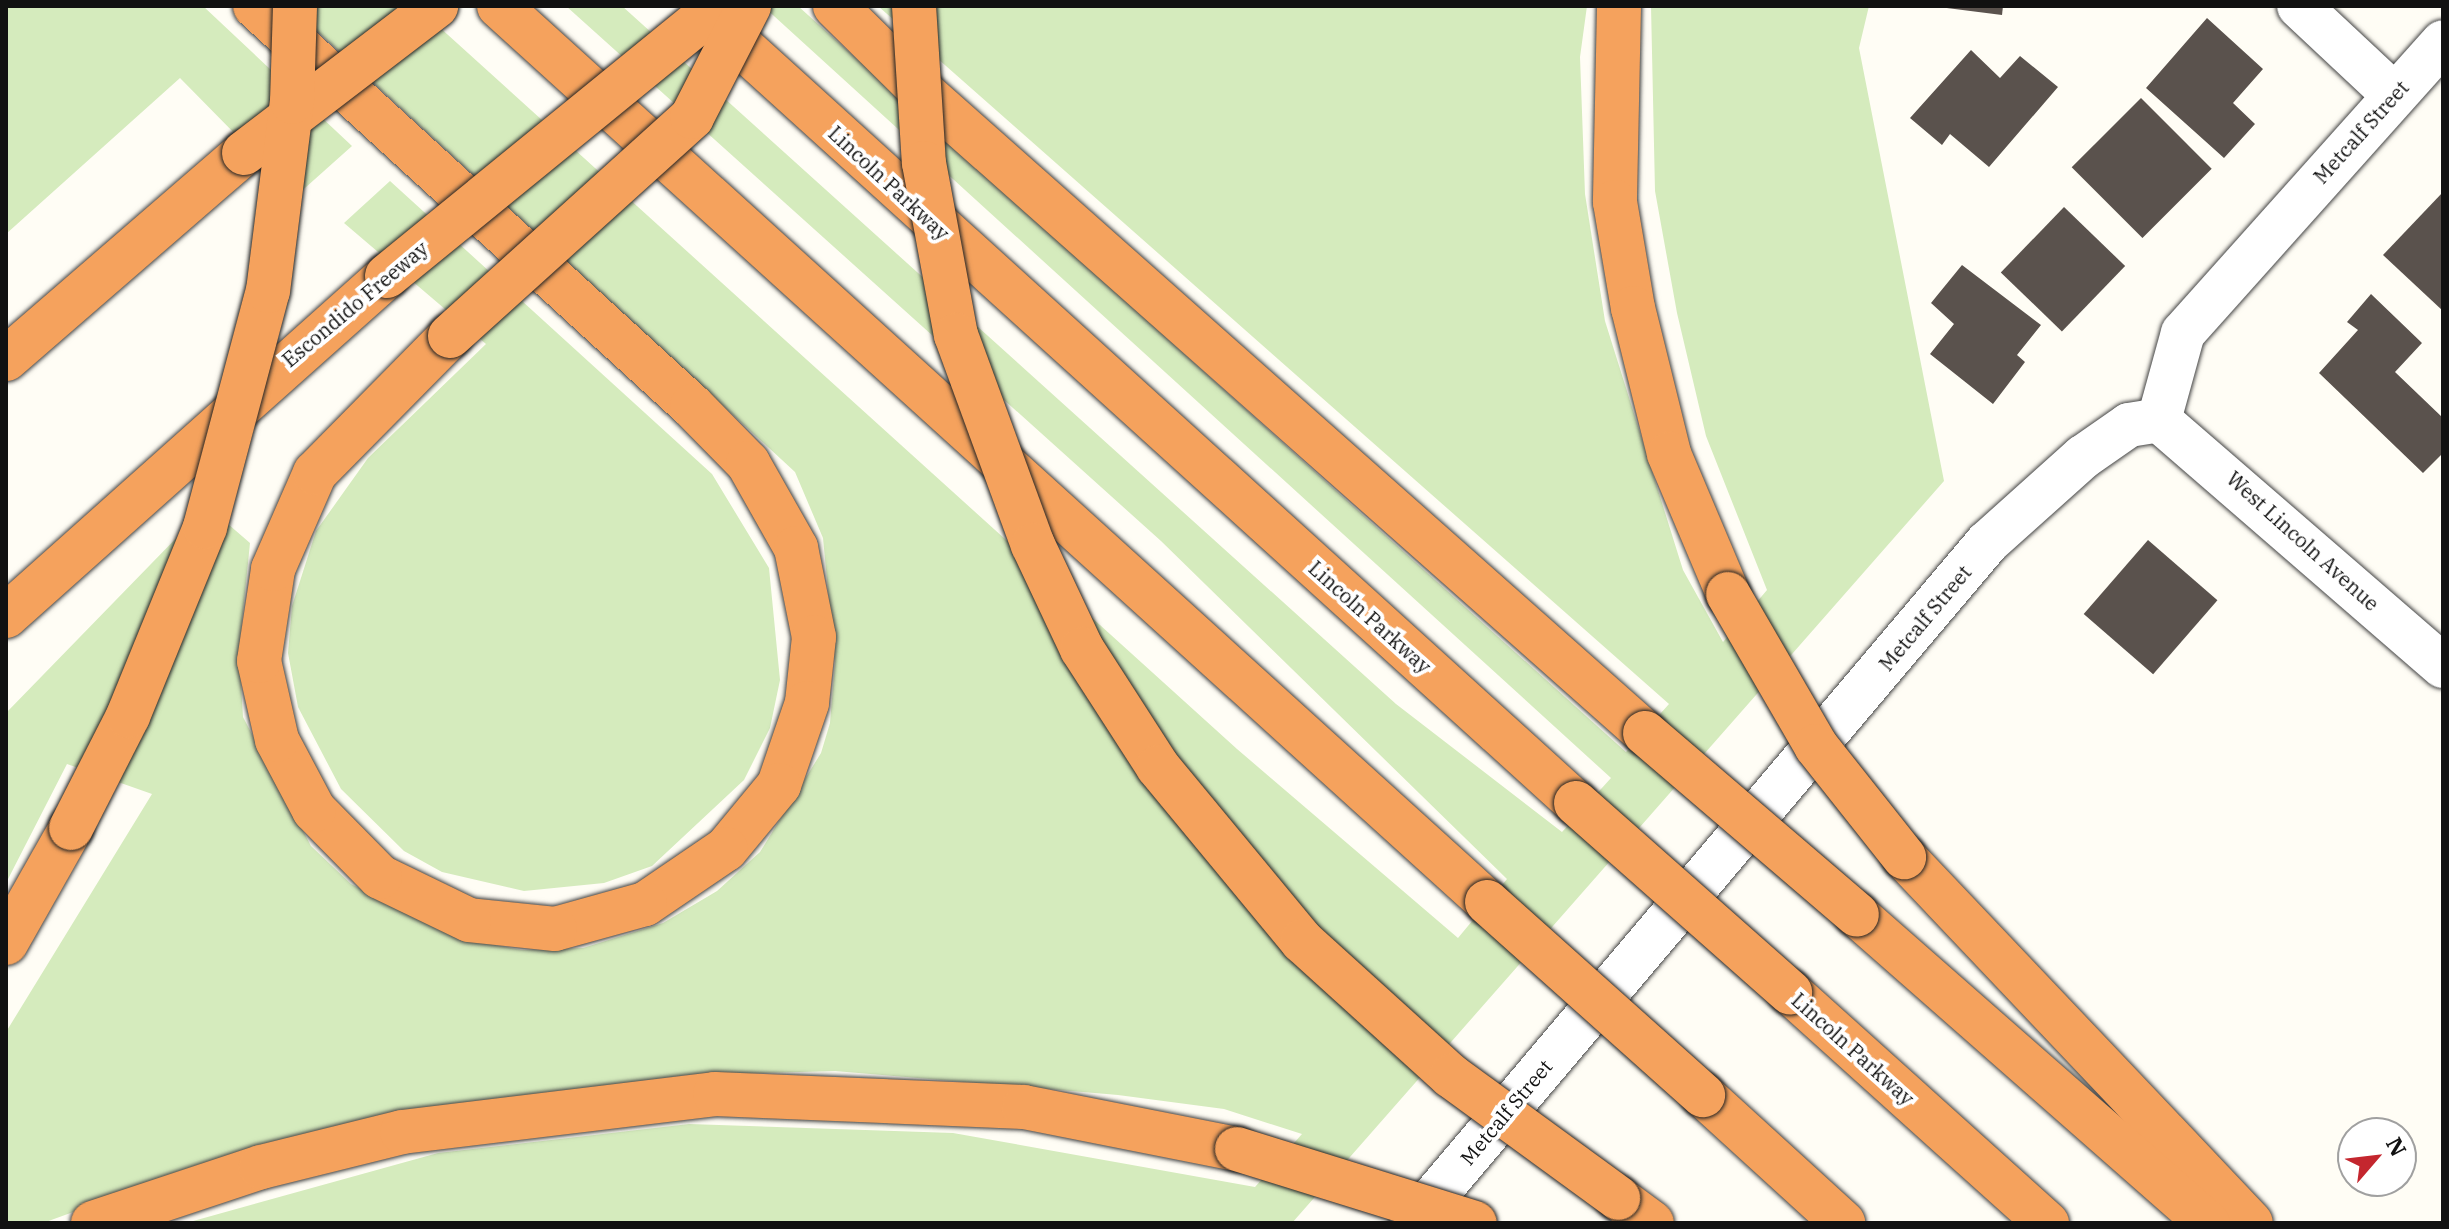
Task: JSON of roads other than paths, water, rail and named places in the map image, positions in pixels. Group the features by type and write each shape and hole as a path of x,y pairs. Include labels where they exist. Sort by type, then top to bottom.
{"highway":[{"path":"255,6 692,406 748,463 796,548 814,637 807,703 779,785 726,849 645,904 555,929 469,920 380,877 314,810 277,740 259,661 273,569 315,473 450,336 692,117 749,6"},
{"path":"6,943 71,828 128,716 205,527 268,291 292,102 295,6"},
{"path":"6,359 244,153 436,6"},
{"path":"499,6 1843,1223"},
{"name":"Lincoln Parkway","path":"697,6 1576,803 2047,1223"},
{"name":"Escondido Freeway","path":"6,616 387,276 718,6"},
{"path":"835,6 929,97 1645,733 2208,1223"},
{"path":"914,6 924,163 956,335 1033,545 1082,649 1158,767 1302,941 1451,1076 1635,1211"},
{"path":"1619,6 1615,202 1633,308 1669,454 1728,594 1816,746 1904,857 2251,1223"},
{"path":"93,1223 261,1167 402,1132 715,1094 1024,1107 1237,1149 1475,1223"}],"street":[{"path":"2299,6 2394,95"},
{"name":"Metcalf Street","path":"1412,1223 1987,543 2106,441 2129,425 2159,420 2183,333 2443,42"},
{"name":"West Lincoln Avenue","path":"2159,420 2443,666"}]}
